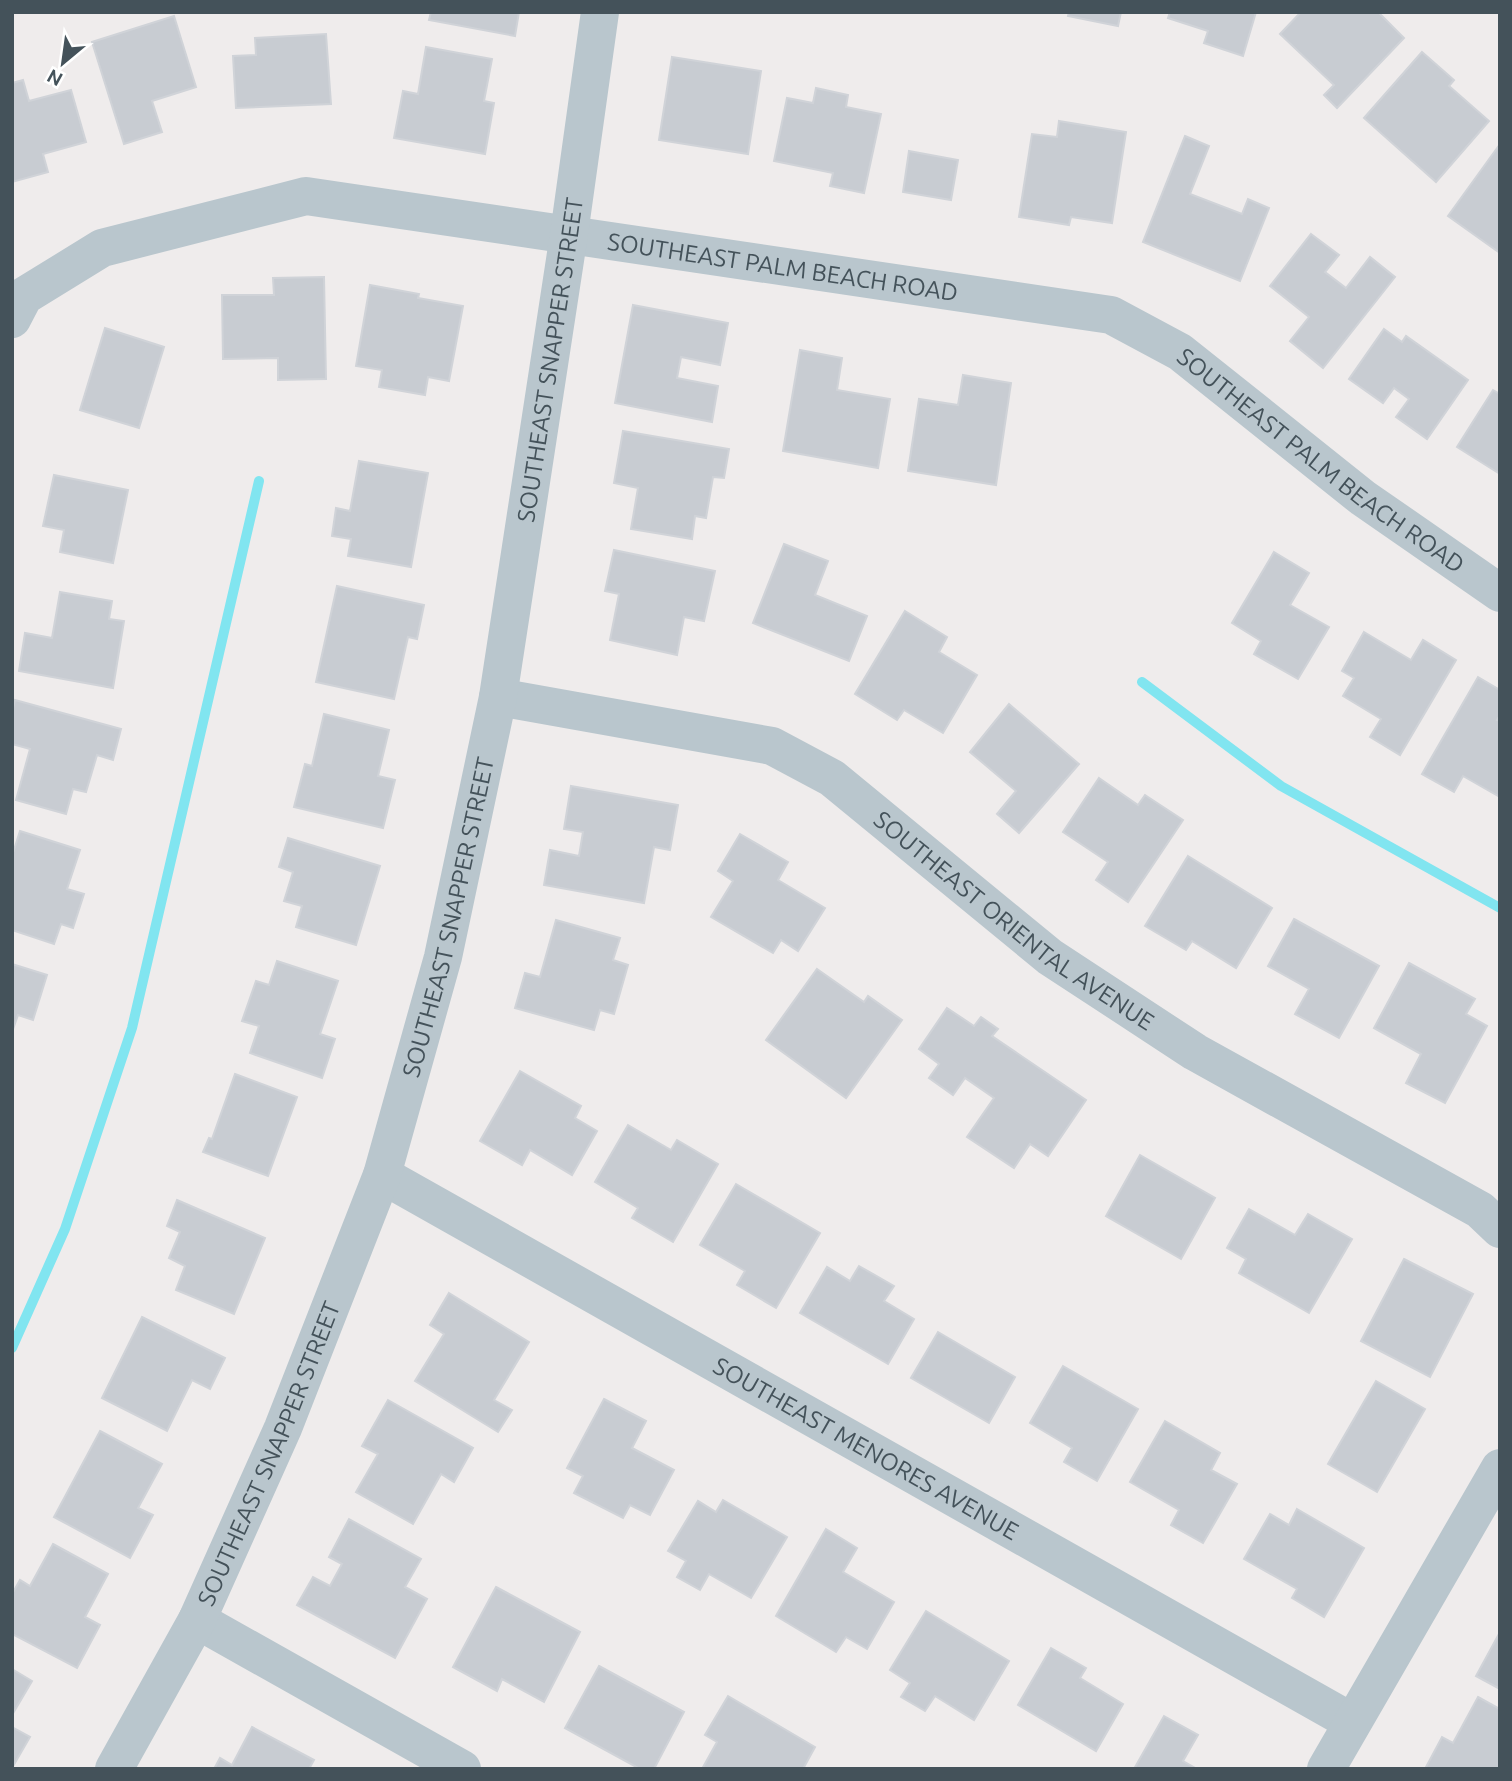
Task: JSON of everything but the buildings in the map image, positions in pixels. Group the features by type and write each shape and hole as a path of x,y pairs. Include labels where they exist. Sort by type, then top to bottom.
{"street":[{"name":"SOUTHEAST SNAPPER STREET","path":"114,1769 197,1620 283,1428 382,1175 443,957 498,697 600,12"},
{"name":"SOUTHEAST PALM BEACH ROAD","path":"12,318 24,296 102,248 306,196 1111,314 1180,352 1363,498 1500,593"},
{"name":"SOUTHEAST ORIENTAL AVENUE","path":"498,697 772,746 832,778 1050,957 1195,1052 1480,1210 1500,1229"},
{"name":"SOUTHEAST MENORES AVENUE","path":"382,1175 1352,1722"},
{"path":"1326,1769 1500,1468"},
{"path":"197,1620 462,1769"}],"waterway":[{"path":"12,1348 65,1229 132,1028 259,481"},
{"path":"1142,682 1281,786 1500,908"}]}
